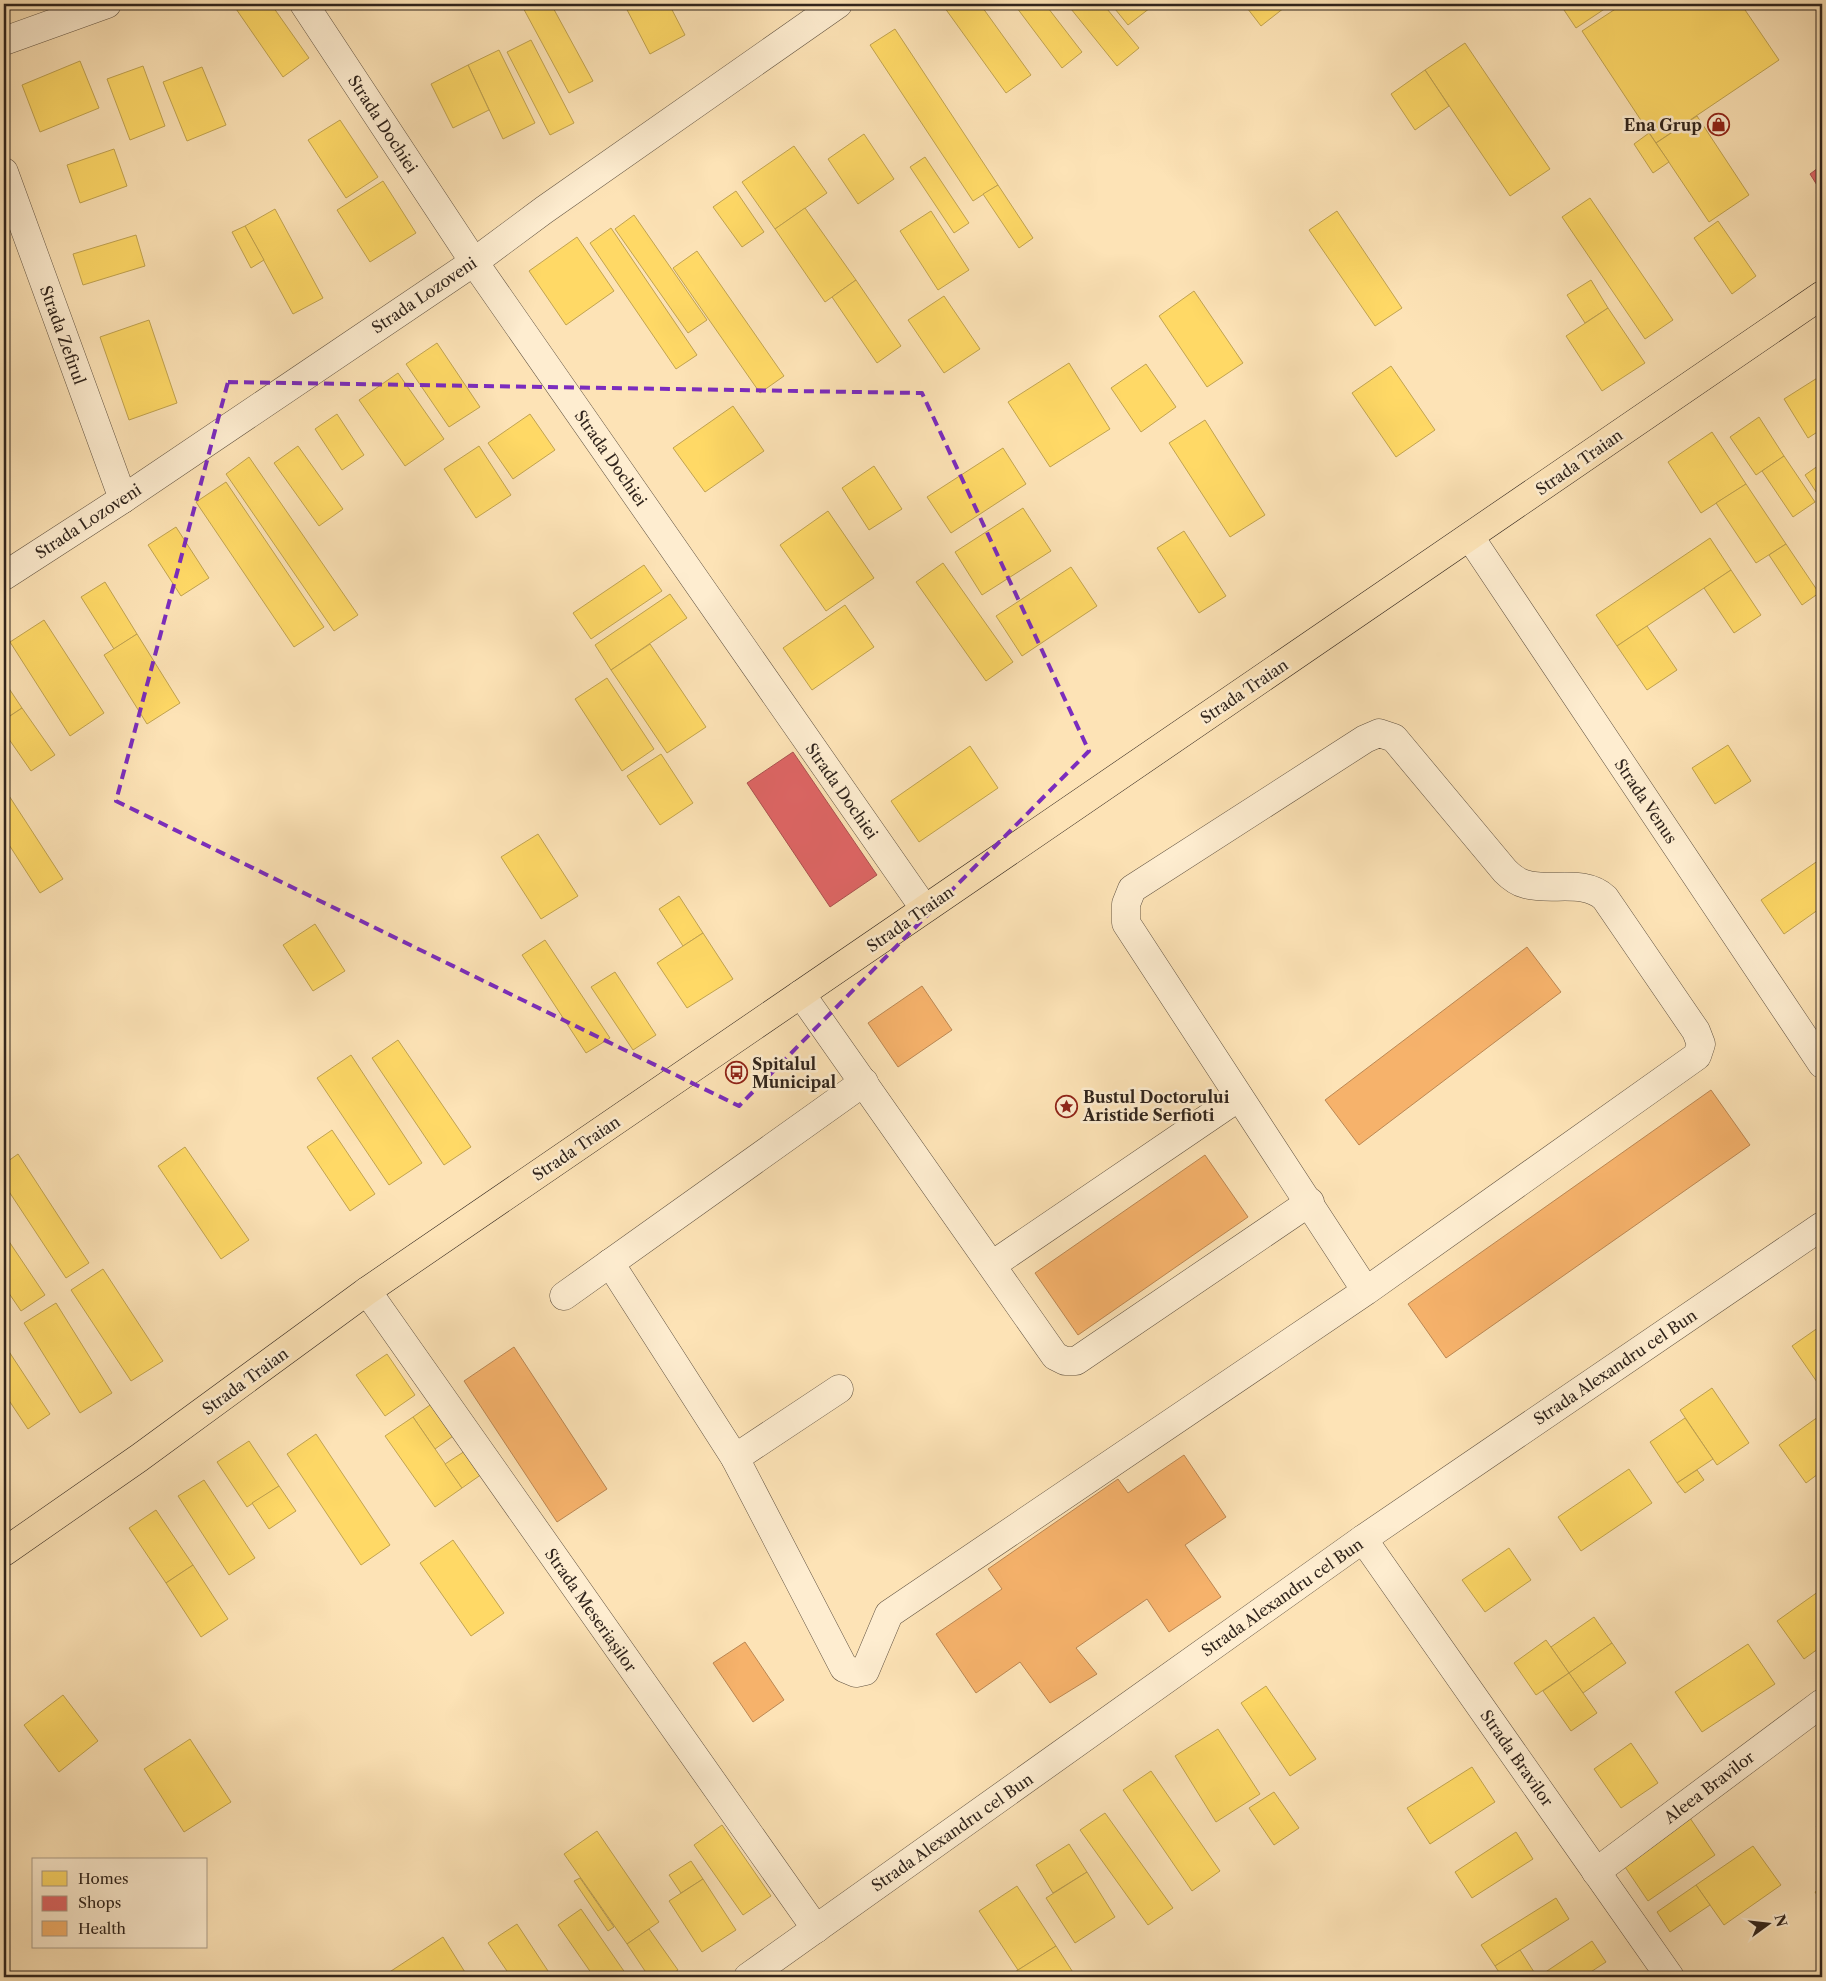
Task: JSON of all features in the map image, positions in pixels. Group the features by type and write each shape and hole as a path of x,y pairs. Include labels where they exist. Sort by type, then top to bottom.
{"main road":[{"name":"Strada Traian","path":"4,1552 139,1458 367,1291 1822,295"}],"street":[{"path":"4,41 107,4"},
{"name":"Strada Dochiei","path":"304,4 474,262 924,908"},
{"name":"Strada Lozoveni","path":"4,576 123,499 474,262 544,210 838,4"},
{"name":"Strada Zefirul","path":"4,172 123,499"},
{"name":"Strada Venus","path":"1470,537 1822,1064"},
{"path":"610,1263 735,1458 844,1668 856,1673 865,1670 889,1614 1366,1291 1697,1056 1700,1044 1696,1031 1605,898 1597,891 1586,888 1525,885 1515,880 1505,872 1394,738 1379,733 1365,739 1132,889 1126,904 1126,923 1310,1202 1366,1291"},
{"path":"801,994 1055,1356 1065,1361 1076,1361 1310,1202"},
{"path":"564,1296 864,1082"},
{"path":"992,1264 1239,1097"},
{"name":"Strada Alexandru cel Bun","path":"748,1977 1363,1539 1822,1226"},
{"name":"Strada Meseriașilor","path":"367,1291 816,1929"},
{"path":"735,1458 838,1389"},
{"name":"Strada Bravilor","path":"1363,1539 1670,1977"},
{"name":"Aleea Bravilor","path":"1596,1872 1822,1703"}],"highlighted area":[{"path":"228,382 922,393 1089,751 739,1106 116,801"}],"building: Homes":[{"path":"4,4 27,4 4,11"},
{"path":"238,4 271,4 309,58 283,77 234,6"},
{"path":"521,4 551,4 593,81 569,93"},
{"path":"624,4 669,4 685,35 650,54"},
{"path":"942,4 980,4 1031,75 1006,93"},
{"path":"1014,4 1045,4 1082,52 1062,68"},
{"path":"1067,4 1103,4 1139,48 1117,66"},
{"path":"1111,4 1148,4 1150,8 1128,25"},
{"path":"1244,4 1289,4 1261,26"},
{"path":"1560,4 1612,4 1576,28"},
{"path":"1623,4 1741,4 1779,60 1656,143 1582,31"},
{"path":"895,29 998,185 973,201 870,45"},
{"path":"531,40 574,123 550,135 507,52"},
{"path":"1465,43 1550,169 1510,196 1425,70"},
{"path":"499,50 535,123 503,139 468,65"},
{"path":"80,61 99,108 40,132 22,85"},
{"path":"468,65 489,110 453,128 431,84"},
{"path":"143,66 165,126 130,140 107,79"},
{"path":"202,67 226,125 187,141 163,82"},
{"path":"1425,70 1449,106 1415,130 1391,94"},
{"path":"1697,116 1749,195 1709,222 1656,143"},
{"path":"340,120 378,177 346,198 308,140"},
{"path":"1649,133 1669,162 1653,173 1634,144"},
{"path":"864,134 894,179 858,204 828,159"},
{"path":"794,146 827,193 775,229 742,182"},
{"path":"114,149 127,186 80,203 67,165"},
{"path":"925,157 969,223 954,233 910,167"},
{"path":"383,181 416,233 370,262 337,210"},
{"path":"998,185 1033,238 1019,248 983,194"},
{"path":"736,191 764,232 742,247 713,207"},
{"path":"1590,198 1673,320 1645,339 1562,217"},
{"path":"805,208 856,280 825,302 775,229"},
{"path":"275,209 323,298 293,314 245,226"},
{"path":"931,211 969,270 938,290 900,231"},
{"path":"1337,211 1402,308 1375,326 1309,230"},
{"path":"634,215 707,320 688,333 615,229"},
{"path":"1718,221 1756,276 1732,294 1694,238"},
{"path":"245,226 264,260 251,268 232,232"},
{"path":"611,228 697,355 676,369 590,243"},
{"path":"136,235 145,266 83,285 73,254"},
{"path":"577,237 614,291 566,325 529,271"},
{"path":"697,251 784,376 760,393 673,268"},
{"path":"856,280 901,346 877,363 832,297"},
{"path":"1591,280 1608,308 1585,323 1567,295"},
{"path":"1194,291 1243,363 1207,387 1159,316"},
{"path":"944,296 980,349 944,373 908,320"},
{"path":"1608,308 1645,363 1602,391 1566,336"},
{"path":"149,320 177,403 129,420 100,337"},
{"path":"437,343 480,407 449,427 406,364"},
{"path":"1069,363 1110,429 1050,467 1008,402"},
{"path":"1146,364 1176,407 1141,432 1111,388"},
{"path":"1391,366 1435,430 1396,457 1352,393"},
{"path":"398,373 444,439 405,466 359,400"},
{"path":"1822,375 1822,429 1808,438 1784,399"},
{"path":"733,406 764,451 705,492 673,448"},
{"path":"337,414 364,455 342,470 315,429"},
{"path":"530,414 555,450 513,479 488,443"},
{"path":"1759,417 1784,456 1756,475 1730,437"},
{"path":"1205,420 1265,515 1230,537 1169,443"},
{"path":"1712,432 1746,484 1701,513 1668,462"},
{"path":"298,446 343,509 319,526 274,463"},
{"path":"479,446 511,495 476,518 444,469"},
{"path":"1003,448 1026,484 951,533 927,497"},
{"path":"1784,456 1815,502 1793,517 1762,471"},
{"path":"249,457 358,615 334,631 226,474"},
{"path":"1822,463 1822,501 1805,475"},
{"path":"874,466 902,509 869,530 842,488"},
{"path":"226,482 324,627 294,647 196,502"},
{"path":"1746,484 1786,544 1756,563 1716,503"},
{"path":"1023,508 1051,551 982,595 955,552"},
{"path":"828,511 874,578 826,611 780,545"},
{"path":"176,527 209,578 181,596 148,545"},
{"path":"1184,531 1226,596 1199,613 1157,548"},
{"path":"1710,538 1731,570 1617,646 1596,615"},
{"path":"1786,544 1819,593 1802,605 1769,555"},
{"path":"943,563 1013,662 986,681 916,582"},
{"path":"644,565 662,591 591,639 573,613"},
{"path":"1071,567 1097,606 1022,656 996,616"},
{"path":"1731,570 1761,615 1734,633 1704,588"},
{"path":"105,582 137,634 114,649 81,597"},
{"path":"670,594 687,618 611,670 595,645"},
{"path":"845,605 874,647 812,690 783,648"},
{"path":"44,620 104,713 70,736 10,642"},
{"path":"1647,626 1677,670 1647,690 1617,646"},
{"path":"137,634 180,703 147,724 104,655"},
{"path":"650,644 706,727 667,753 611,670"},
{"path":"607,678 654,749 622,771 575,699"},
{"path":"4,681 22,708 4,720"},
{"path":"22,708 55,755 31,771 4,732 4,720"},
{"path":"1728,745 1751,781 1715,804 1692,768"},
{"path":"970,746 998,788 919,842 891,801"},
{"path":"661,754 693,803 660,825 627,776"},
{"path":"4,788 63,879 40,893 4,837"},
{"path":"538,834 578,896 541,919 501,857"},
{"path":"1822,858 1822,907 1784,934 1761,900"},
{"path":"679,896 703,933 683,946 659,909"},
{"path":"315,924 345,971 313,991 283,945"},
{"path":"703,933 733,979 687,1008 657,963"},
{"path":"545,940 610,1038 586,1053 522,955"},
{"path":"615,972 656,1035 633,1050 591,987"},
{"path":"398,1040 471,1147 444,1165 372,1058"},
{"path":"351,1055 422,1163 389,1185 317,1078"},
{"path":"332,1130 375,1194 350,1211 307,1147"},
{"path":"185,1147 249,1240 221,1259 158,1166"},
{"path":"18,1154 89,1263 66,1278 4,1184 4,1164"},
{"path":"8,1240 45,1295 21,1311 4,1286 4,1242"},
{"path":"103,1269 163,1361 131,1381 71,1290"},
{"path":"56,1303 112,1393 80,1413 24,1323"},
{"path":"1822,1325 1822,1378 1817,1382 1792,1346"},
{"path":"4,1344 50,1414 28,1429 4,1393"},
{"path":"387,1354 415,1395 385,1416 356,1375"},
{"path":"1712,1388 1749,1443 1717,1465 1680,1410"},
{"path":"433,1403 456,1434 435,1449 413,1417"},
{"path":"1822,1414 1822,1471 1806,1483 1779,1445"},
{"path":"413,1417 462,1488 435,1507 385,1436"},
{"path":"1685,1418 1713,1459 1677,1483 1650,1442"},
{"path":"316,1434 390,1545 361,1565 287,1454"},
{"path":"249,1441 279,1486 247,1507 217,1462"},
{"path":"465,1451 482,1474 462,1488 445,1464"},
{"path":"1629,1469 1652,1503 1581,1551 1558,1517"},
{"path":"1697,1470 1704,1480 1685,1493 1677,1483"},
{"path":"204,1480 255,1558 229,1575 178,1496"},
{"path":"279,1486 296,1511 269,1529 252,1503"},
{"path":"156,1510 193,1565 166,1583 129,1528"},
{"path":"453,1540 504,1613 471,1636 420,1563"},
{"path":"1509,1548 1531,1580 1485,1612 1462,1580"},
{"path":"193,1565 228,1619 201,1637 166,1583"},
{"path":"1822,1589 1822,1646 1804,1659 1777,1621"},
{"path":"1594,1617 1612,1643 1569,1673 1551,1647"},
{"path":"1546,1640 1569,1673 1536,1695 1514,1663"},
{"path":"1612,1643 1626,1663 1583,1693 1569,1673"},
{"path":"1748,1644 1775,1684 1702,1732 1675,1692"},
{"path":"1569,1673 1597,1713 1571,1731 1543,1691"},
{"path":"1266,1686 1316,1759 1290,1776 1241,1703"},
{"path":"63,1695 98,1741 59,1772 24,1725"},
{"path":"1218,1729 1260,1794 1216,1822 1175,1756"},
{"path":"190,1739 231,1802 184,1832 144,1769"},
{"path":"1631,1743 1658,1783 1621,1808 1594,1769"},
{"path":"1472,1767 1495,1802 1430,1844 1407,1808"},
{"path":"1151,1771 1220,1871 1192,1891 1123,1790"},
{"path":"1274,1792 1299,1828 1274,1845 1249,1808"},
{"path":"1105,1813 1173,1908 1148,1925 1080,1830"},
{"path":"1690,1818 1715,1855 1648,1901 1623,1864"},
{"path":"1822,1821 1822,1834 1816,1826"},
{"path":"722,1825 771,1896 743,1915 694,1845"},
{"path":"597,1831 659,1922 627,1944 564,1854"},
{"path":"1516,1832 1533,1859 1472,1898 1455,1872"},
{"path":"1069,1844 1087,1872 1053,1893 1036,1865"},
{"path":"1753,1846 1781,1885 1724,1925 1696,1885"},
{"path":"691,1861 703,1879 681,1893 669,1875"},
{"path":"1087,1872 1115,1917 1075,1943 1046,1898"},
{"path":"580,1878 614,1927 608,1931 574,1881"},
{"path":"703,1879 736,1930 702,1952 669,1901"},
{"path":"1696,1885 1710,1905 1670,1932 1657,1912"},
{"path":"1017,1886 1056,1946 1018,1970 979,1911"},
{"path":"1822,1887 1822,1902 1815,1892"},
{"path":"1556,1898 1569,1919 1495,1966 1481,1945"},
{"path":"581,1909 628,1977 594,1977 558,1925"},
{"path":"517,1924 552,1977 511,1977 488,1943"},
{"path":"649,1929 678,1970 668,1977 649,1977 627,1944"},
{"path":"443,1937 468,1977 391,1977 388,1973"},
{"path":"1592,1941 1606,1962 1583,1977 1538,1977"},
{"path":"1056,1946 1076,1977 1007,1977 1018,1970"},
{"path":"1520,1950 1534,1972 1526,1977 1502,1977 1495,1966"}],"building: Shops":[{"path":"1822,165 1822,193 1810,174"},
{"path":"793,752 877,875 830,907 747,783"}],"building: Health":[{"path":"1527,947 1561,992 1359,1145 1325,1100"},
{"path":"922,986 952,1030 898,1067 868,1023"},
{"path":"1711,1090 1750,1145 1446,1358 1408,1304"},
{"path":"1205,1155 1248,1217 1078,1335 1035,1273"},
{"path":"514,1347 607,1489 557,1522 464,1381"},
{"path":"1184,1455 1226,1517 1185,1545 1221,1597 1169,1632 1147,1599 1076,1648 1097,1674 1050,1703 1020,1662 976,1693 936,1634 1002,1589 988,1569 1118,1479 1128,1493"},
{"path":"745,1642 784,1700 753,1722 713,1663"}],"place":[{"name":"Ena Grup","path":"1718,125"},
{"name":"Spitalul Municipal","path":"736,1073"},
{"name":"Bustul Doctorului Aristide Serfioti","path":"1067,1106"}]}
